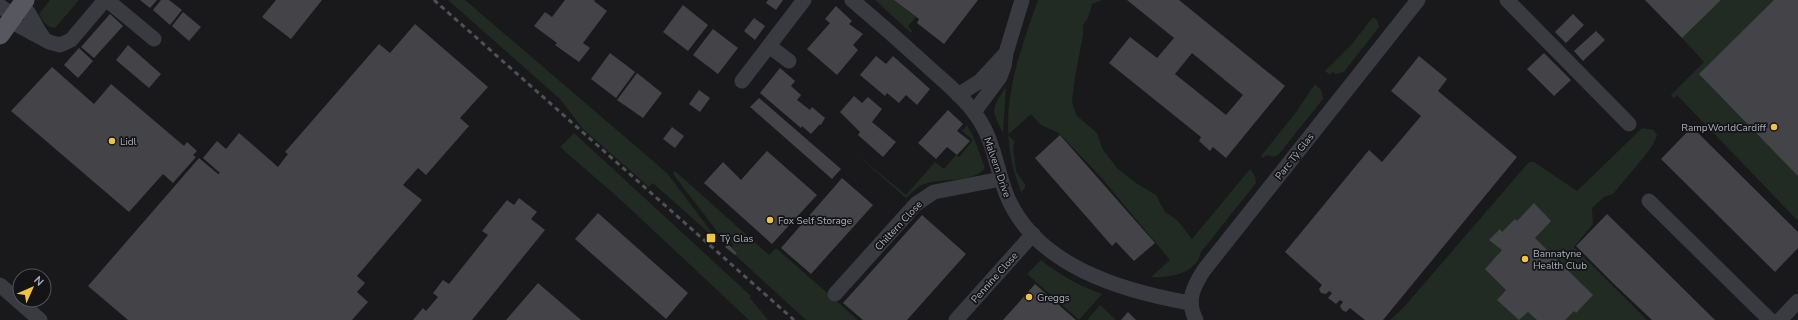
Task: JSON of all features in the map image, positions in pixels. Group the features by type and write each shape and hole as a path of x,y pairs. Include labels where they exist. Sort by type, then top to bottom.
{"street":[{"path":"44,38 32,21 29,11 12,14 18,27 27,29 56,45 65,44 106,0 154,39"},
{"path":"742,81 804,0"},
{"name":"Malvern Drive","path":"852,0 958,95 974,112 990,140 1001,179 1013,207 1033,234 1057,256 1084,271 1146,293 1190,302"},
{"path":"974,112 1000,77 1022,0"},
{"name":"Parc Tŷ Glas","path":"1190,302 1195,284 1204,270 1418,0"},
{"path":"1507,0 1629,124"},
{"path":"769,46 789,61"},
{"path":"958,95 980,81 1006,53"},
{"name":"Chiltern Close","path":"835,294 909,211 924,197 934,192 1001,179"},
{"path":"1649,201 1770,320"},
{"name":"Pennine Close","path":"956,320 1033,234"},
{"path":"0,285 40,320"},
{"path":"1780,320 1798,301"},
{"path":"1190,302 1196,320"}],"shaded area":[{"path":"50,0 79,0 55,28 46,24 39,14"},
{"path":"448,0 465,0 667,173 719,242 653,183 649,187 583,129 560,99"},
{"path":"875,0 894,0 916,17 908,26 912,31 911,33"},
{"path":"1038,0 1102,0 1092,4 1088,18 1083,25 1083,35 1072,102 1076,115 1097,133 1103,150 1118,169 1136,183 1156,195 1165,212 1177,220 1192,239 1250,169 1255,176 1256,183 1201,252 1194,265 1188,270 1174,275 1166,277 1151,277 1170,260 1099,175 1059,133 1041,125 1031,114 1009,134 1008,118 1010,95 1021,49"},
{"path":"1721,0 1798,0 1798,221 1677,95 1674,98 1671,95 1704,62 1682,38"},
{"path":"1373,17 1377,20 1379,27 1344,72 1336,74 1332,72 1330,75 1325,71 1351,45"},
{"path":"1315,84 1321,90 1323,99 1279,154 1274,157 1266,155 1263,158 1261,156 1297,111"},
{"path":"1006,87 1003,133 996,119 994,109"},
{"path":"967,125 974,138 985,168 972,177 936,181 920,186 906,198 856,154 906,195 935,162 944,169 956,155 959,157 973,140 962,131"},
{"path":"1642,128 1654,130 1657,135 1653,145 1613,194 1604,197 1592,208 1593,224 1574,247 1647,320 1390,320 1404,307 1529,162 1534,162 1577,191"},
{"path":"574,133 751,296 750,298 768,320 749,320 622,201 560,147"},
{"path":"1009,136 1015,142 1013,146 1016,171 1025,184 1025,188 1021,192 1013,166"},
{"path":"675,171 769,255 776,248 858,320 806,320 735,255 737,252 731,247 733,245 722,232 719,234 673,174"},
{"path":"1041,260 1070,280 1102,294 1079,320 1027,274"},
{"path":"1100,305 1115,319 1115,320 1087,320"}],"building":[{"path":"140,0 157,0 150,8"},
{"path":"161,0 169,0 182,10 170,25 153,10"},
{"path":"276,0 322,0 291,39 262,17"},
{"path":"565,0 595,0 594,1 607,11 583,43 590,48 579,62 555,45 557,43 534,26 545,12 552,17"},
{"path":"768,0 783,0 776,10 766,3"},
{"path":"894,0 978,0 944,44 917,23 919,19"},
{"path":"1127,0 1179,0 1285,86 1226,158 1213,147 1210,151 1199,141 1201,137 1109,63 1130,37 1157,58 1174,38","holes":["1192,53 1243,95 1226,115 1175,74"]},
{"path":"1645,0 1721,0 1682,38"},
{"name":"RampWorldCardiff","path":"1774,0 1798,0 1798,176 1699,74"},
{"path":"683,5 708,25 688,51 663,32"},
{"path":"836,6 852,21 849,24 863,34 853,45 858,50 837,75 807,49 830,23 825,19"},
{"path":"183,12 201,27 189,41 172,26"},
{"path":"110,14 123,26 94,58 81,47"},
{"path":"1573,14 1584,25 1566,43 1555,32"},
{"path":"754,18 765,26 755,40 744,31"},
{"path":"415,24 488,87 460,118 469,126 426,175 418,168 403,185 422,200 357,276 365,283 357,292 368,302 352,320 128,320 88,286 199,158 218,174 220,173 203,158 217,141 226,149 239,133 278,167 288,154 285,152 379,44 390,53"},
{"path":"713,29 738,48 718,74 693,55"},
{"path":"1596,31 1605,40 1583,61 1574,51"},
{"path":"128,45 161,74 149,88 116,60"},
{"path":"79,48 93,61 78,78 64,65"},
{"path":"610,53 635,72 616,98 591,79"},
{"path":"1544,53 1571,80 1554,96 1527,69"},
{"path":"876,56 886,64 893,56 930,89 917,105 906,95 899,103 887,93 885,96 860,75"},
{"path":"1419,56 1447,79 1438,91 1517,157 1383,320 1365,320 1350,308 1346,312 1342,310 1340,306 1343,302 1340,300 1336,304 1328,298 1332,293 1329,291 1326,294 1321,293 1319,289 1322,285 1285,252 1369,150 1382,162 1421,116 1391,91"},
{"name":"Lidl","path":"52,67 94,104 111,84 184,146 187,142 197,151 193,155 196,157 173,183 163,174 129,212 11,111"},
{"path":"780,68 795,81 791,86 801,95 797,100 810,110 812,107 825,118 821,125 820,124 811,134 802,126 801,128 760,93"},
{"path":"637,73 662,93 643,118 617,100"},
{"path":"699,90 710,98 700,112 689,104"},
{"path":"854,96 862,103 868,97 882,109 872,122 896,142 883,157 858,135 860,132 840,112"},
{"path":"759,98 841,169 832,179 750,107"},
{"path":"948,110 963,124 957,131 970,141 957,155 947,147 936,159 918,143"},
{"path":"672,127 684,136 675,148 663,139"},
{"path":"1692,127 1798,232 1798,248 1775,272 1661,159"},
{"path":"1060,135 1155,243 1134,261 1116,242 1112,246 1035,158"},
{"name":"Fox Self Storage","path":"767,151 817,195 772,244 704,183 723,162 741,180"},
{"path":"842,178 873,205 811,274 781,248"},
{"path":"519,198 537,212 531,219 545,230 472,320 413,320 423,308 426,311 438,297 433,293 443,280 449,284 488,235 482,231 507,200 514,205"},
{"name":"Bannatyne Health Club","path":"1534,203 1551,221 1535,238 1593,295 1576,313 1574,311 1565,320 1537,320 1528,312 1519,320 1497,300 1506,290 1485,269 1502,250 1489,240 1500,229 1502,232 1515,219 1517,221"},
{"path":"598,213 688,293 666,319 575,239"},
{"path":"1607,214 1715,320 1652,320 1614,284 1576,246"},
{"path":"922,215 966,254 907,320 863,320 843,303"},
{"path":"728,244 737,253 735,255 725,247"},
{"path":"538,283 581,320 506,320"},
{"path":"1035,284 1076,320 1003,320"},
{"path":"1128,312 1136,320 1121,320"}],"railway":[{"path":"434,0 794,320"}],"place":[{"name":"RampWorldCardiff","path":"1774,127"},
{"name":"Lidl","path":"112,141"},
{"name":"Fox Self Storage","path":"770,220"},
{"name":"Tŷ Glas","path":"711,238"},
{"name":"Bannatyne Health Club","path":"1525,259"},
{"name":"Greggs","path":"1029,297"}]}
